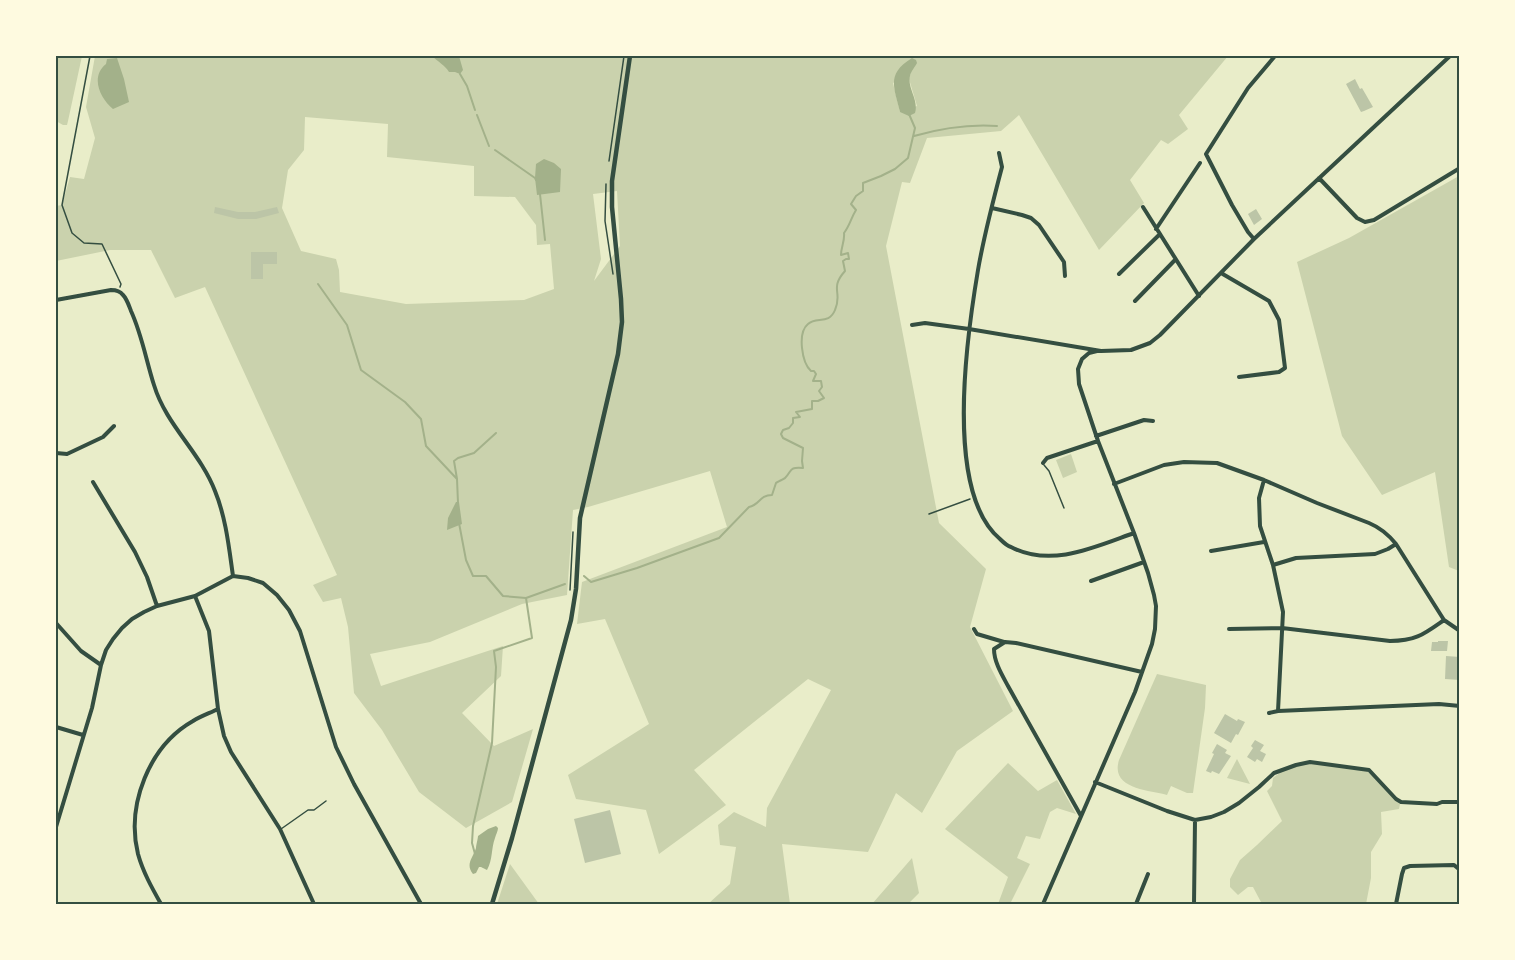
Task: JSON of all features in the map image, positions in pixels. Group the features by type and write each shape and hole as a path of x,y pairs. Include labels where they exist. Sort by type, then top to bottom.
{"street":[{"path":"492,904 571,620 576,589 580,518 618,354 622,316 612,207 612,181 630,56"},
{"path":"1254,239 1232,205 1206,154 1248,88 1275,56"},
{"path":"1043,904 1142,672 1152,644 1156,616 1154,595 1144,562 1097,439 1079,384 1078,369 1082,359 1089,352 1131,350 1150,343 1161,335 1254,239 1450,56"},
{"path":"999,153 1002,167 978,267 969,328 964,408 967,460 974,498 993,533 1010,547 1029,553 1054,556 1080,552 1134,533"},
{"path":"1156,229 1200,163"},
{"path":"1319,178 1357,218 1365,222 1374,220 1460,168"},
{"path":"1143,207 1199,296"},
{"path":"992,208 1031,218 1039,225 1064,262 1065,276"},
{"path":"1119,274 1160,234"},
{"path":"1135,301 1175,260"},
{"path":"1221,273 1269,301 1279,320 1285,368 1279,372 1239,377"},
{"path":"56,300 111,290 118,291 124,296 137,324 159,401 202,465 214,488 222,514 233,576"},
{"path":"912,325 925,323 969,328 1101,351"},
{"path":"1042,463 1047,458 1144,420 1152,421"},
{"path":"56,453 67,454 76,450 103,437 114,426"},
{"path":"1114,484 1164,465 1184,462 1217,463 1378,526 1396,544 1444,620 1460,631"},
{"path":"1264,480 1258,512 1264,542 1273,565 1282,612 1278,711"},
{"path":"93,482 135,552 157,606"},
{"path":"1211,551 1264,542"},
{"path":"1273,565 1296,558 1375,554 1396,544"},
{"path":"1091,581 1144,562"},
{"path":"56,826 92,708 106,650 122,628 132,619 157,606 195,596 233,576 248,578 263,583 289,610 300,631 336,747 421,904"},
{"path":"195,596 209,630 218,709 224,736 231,752 280,829 314,904"},
{"path":"1230,629 1282,628 1405,641 1423,634 1444,620"},
{"path":"56,623 81,651 101,665"},
{"path":"974,629 977,634 1005,642 1016,642 1142,672"},
{"path":"1005,642 994,649 998,667 1080,816"},
{"path":"1269,713 1438,704 1460,706"},
{"path":"161,904 145,875 138,853 135,831 137,801 153,759 171,738 192,722 218,709"},
{"path":"56,727 83,735"},
{"path":"1095,782 1195,820 1211,817 1232,808 1274,773 1310,762 1369,770 1401,802 1437,804 1460,802"},
{"path":"1194,904 1195,820"},
{"path":"1396,904 1404,868 1454,866 1460,870"},
{"path":"1136,904 1148,873"}],"lane":[{"path":"1042,463 1049,471 1064,508"},
{"path":"280,829 326,801"}],"path":[{"path":"90,56 62,205 72,233 84,243 102,244 121,284 118,291"},
{"path":"608,168 624,56"},
{"path":"606,179 605,221 613,279"},
{"path":"929,514 974,498"},
{"path":"569,594 573,531"}],"shaded area":[{"path":"56,56 82,56 67,125 56,121"},
{"path":"95,56 1228,56 1179,115 1188,129 1168,144 1161,140 1130,180 1144,203 1099,250 1019,115 1001,131 927,138 910,183 902,182 886,246 939,523 986,569 970,627 1013,711 957,751 922,813 896,793 868,852 782,844 790,904 708,904 730,884 736,847 720,845 718,825 734,812 766,827 767,808 831,690 808,679 694,770 726,805 659,854 646,810 576,799 568,775 649,724 605,619 577,624 582,582 727,527 710,471 573,510 567,595 522,604 430,642 370,654 381,686 503,646 501,676 462,713 494,746 533,729 512,802 466,828 419,792 382,730 354,693 348,627 341,598 323,602 313,585 337,575 205,287 175,298 151,250 110,250 56,261 56,206 62,205 70,177 84,179 95,138 86,107","holes":["911,72 909,79 917,106 900,112 893,83","305,117 388,124 387,157 474,166 474,196 515,197 536,225 537,245 550,244 554,289 524,300 406,304 340,292 336,259 301,251 282,208 288,170 304,150","617,191 620,246 594,281 601,259 593,194"]},
{"path":"432,56 459,56 463,70 460,74 449,72"},
{"path":"117,58 129,102 113,109 104,99 98,81 107,59"},
{"path":"912,58 917,63 910,76 916,108 915,113 909,116 900,112 894,82 898,70"},
{"path":"544,159 561,169 560,192 537,195 536,164"},
{"path":"1459,176 1459,571 1449,567 1435,472 1382,495 1342,436 1297,262 1349,238"},
{"path":"1071,454 1077,472 1063,478 1056,460"},
{"path":"456,502 459,502 462,524 447,530 448,518"},
{"path":"1157,674 1206,685 1193,793 1187,793 1171,786 1167,795 1132,786 1120,777 1119,760"},
{"path":"1237,759 1250,784 1227,778"},
{"path":"1008,763 1038,791 1057,780 1076,814 1057,808 1050,812 1040,839 1026,836 1017,858 1030,864 1010,904 998,904 1008,877 945,829"},
{"path":"1305,763 1365,770 1375,777 1400,804 1399,809 1381,812 1382,834 1371,852 1371,878 1366,904 1262,904 1253,887 1248,887 1238,895 1230,887 1230,879 1240,860 1282,821 1267,791 1272,786 1273,778 1282,771"},
{"path":"496,826 498,829 487,870 479,867 473,874 470,864 478,836"},
{"path":"912,858 919,893 908,904 872,904"},
{"path":"510,864 539,904 497,904"}],"building":[{"path":"1355,79 1373,107 1361,112 1346,84"},
{"path":"215,207 238,212 255,212 277,207 279,213 256,219 238,219 214,213"},
{"path":"1256,209 1262,219 1254,225 1248,214"},
{"path":"251,252 277,252 277,264 263,264 263,279 251,279"},
{"path":"1448,641 1447,651 1431,651 1432,642"},
{"path":"1446,656 1460,657 1460,680 1445,679"},
{"path":"1225,714 1237,721 1238,719 1245,722 1231,743 1214,733"},
{"path":"1255,740 1264,745 1260,751 1266,754 1262,762 1257,759 1255,762 1247,757"},
{"path":"1217,744 1227,750 1225,753 1231,756 1219,774 1206,771"},
{"path":"610,810 621,854 585,863 574,819"}],"waterway":[{"path":"460,74 467,86 475,110"},
{"path":"584,576 591,582 719,538 749,507 764,497 772,495 776,483 785,478 791,470 803,468 803,448 783,438 781,434 793,423 793,418 800,417 796,412 812,409 812,401 824,398 819,391 822,387 821,381 813,381 816,374 805,362 802,348 803,334 808,324 826,319 835,310 838,299 838,282 845,271 843,261 849,259 848,253 841,255 844,233 856,210 851,204 863,191 863,183 895,169 908,158 915,128 909,114"},
{"path":"477,115 489,146"},
{"path":"914,136 955,127 997,126"},
{"path":"495,150 536,180"},
{"path":"540,194 545,240"},
{"path":"318,284 347,325 361,370 405,402 421,419 426,446 457,479"},
{"path":"458,503 454,461 474,453 496,433"},
{"path":"459,523 466,560 473,576 486,576 503,596 526,598"},
{"path":"475,854 472,843 473,826 492,743 496,667 494,651 532,638 526,598 565,584"}]}
